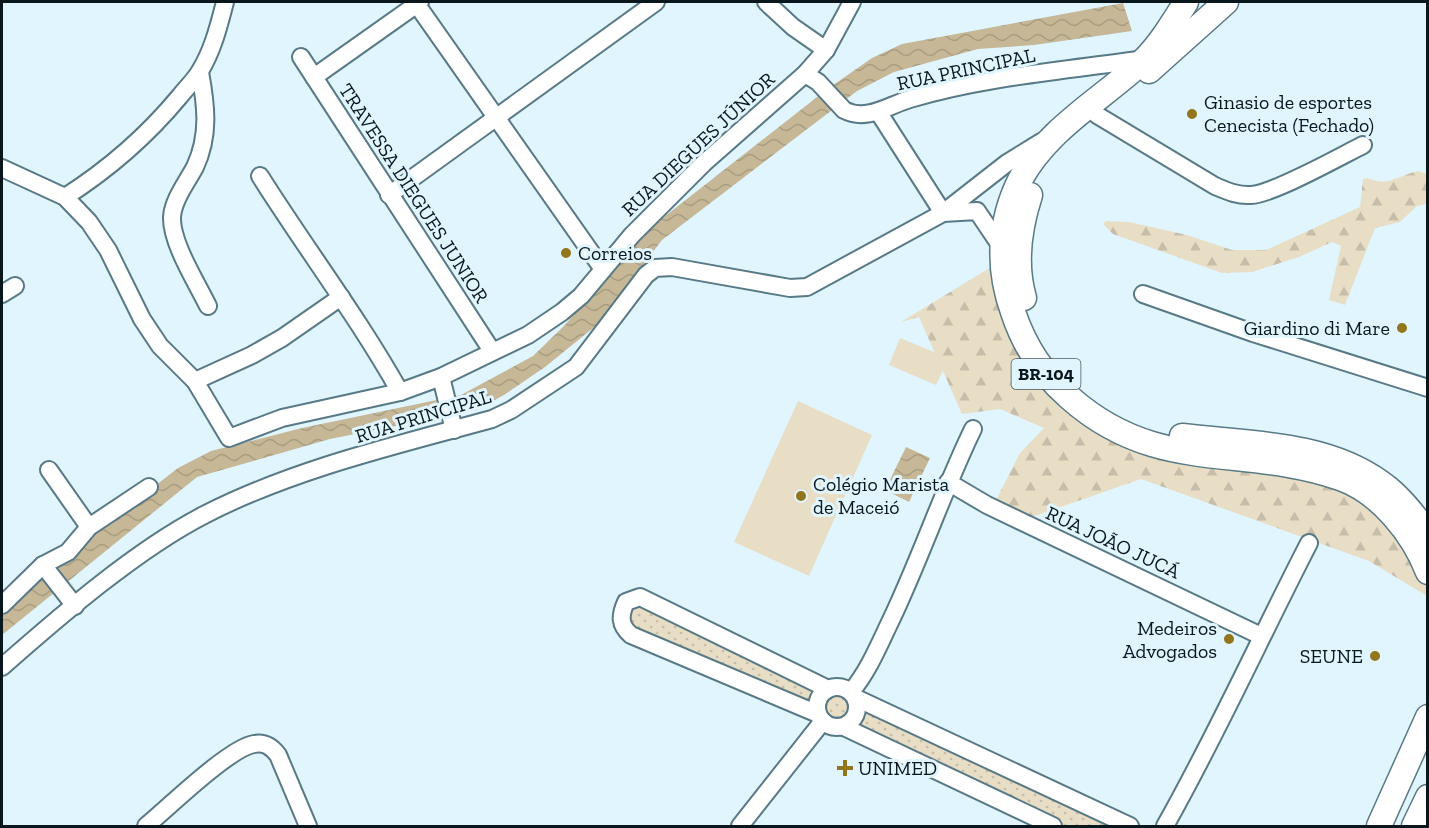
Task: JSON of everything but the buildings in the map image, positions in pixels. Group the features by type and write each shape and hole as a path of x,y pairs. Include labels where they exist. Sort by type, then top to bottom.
{"highway":[{"name":"BR-104","path":"1186,2 1145,59 1041,148 1021,179 1009,207 1001,261 1007,297 1018,329 1047,376 1086,413 1130,438 1160,448 1302,468 1340,478 1358,486 1393,516 1427,570"},
{"path":"1180,44 1206,2"},
{"name":"BR-104","path":"1226,2 1097,116 1053,158 1033,186 1022,219 1018,247 1020,283 1030,319 1066,374 1094,399 1121,418 1148,429 1182,436 1280,446 1339,460 1382,483 1416,518 1428,534"},
{"path":"1379,826 1428,717"},
{"path":"1389,826 1428,746"},
{"path":"1414,825 1428,797"}],"street":[{"path":"65,197 104,172 131,148 159,121 200,72 216,38 225,2"},
{"path":"314,77 417,2 495,119 602,268"},
{"path":"389,195 656,2"},
{"path":"766,2 793,27 826,50"},
{"name":"RUA DIEGUES JÚNIOR","path":"195,381 229,438 282,418 400,392 441,377 528,335 581,296 602,268 704,163 805,74 826,50 852,2"},
{"name":"TRAVESSA DIEGUES JUNIOR","path":"301,57 492,351"},
{"name":"RUA PRINCIPAL","path":"943,213 879,113 909,99 952,90 1145,59"},
{"path":"200,72 207,120 199,154 175,205 172,223 185,261 208,306"},
{"path":"805,74 825,90 844,110 879,113"},
{"path":"1097,116 1215,186 1234,194 1253,195 1275,187 1363,145"},
{"name":"RUA PRINCIPAL","path":"2,667 75,606 175,532 206,514 333,464 453,426 492,419 511,410 565,376 598,340 646,275 655,268 672,267 790,288 807,287 943,213 1007,163 1057,133"},
{"path":"2,168 65,197 89,222 108,250 142,319 160,346 195,381 272,344 341,297"},
{"path":"261,176 312,258 377,351 400,392"},
{"name":"RUA PRINCIPAL","path":"943,213 977,211 1002,248"},
{"path":"1143,294 1253,333 1428,388"},
{"path":"441,377 453,426"},
{"path":"844,727 853,720 858,710 853,695 908,586 948,482 974,429"},
{"path":"49,470 89,527"},
{"name":"RUA JOÃO JUCÁ","path":"948,482 987,505 1261,636"},
{"path":"2,605 45,566 68,552 89,527 149,487"},
{"path":"1165,826 1210,746 1261,636 1309,543"},
{"path":"45,566 75,606"},
{"path":"1053,826 844,727 833,727 820,718 631,635 622,625 622,612 626,602 640,597 828,689 844,688 853,695 1130,826"},
{"path":"740,826 820,718 818,700 828,689"},
{"path":"146,826 227,759 254,744 273,748 287,772 308,826"}],"green space":[{"path":"1418,171 1427,174 1427,204 1417,206 1400,222 1375,228 1345,305 1329,300 1341,246 1332,242 1299,257 1252,272 1222,273 1113,234 1103,224 1106,221 1129,222 1187,235 1232,250 1266,250 1360,207 1363,179 1387,181"},
{"path":"1001,261 1030,350 1130,439 1358,486 1427,572 1427,596 1369,561 1141,479 1032,517 993,506 1020,453 1044,428 1000,409 962,414 919,317 901,322"},
{"path":"900,338 939,354 945,366 936,385 889,365"},
{"path":"798,401 872,435 809,576 734,542"},
{"path":"641,604 1114,826 1049,826 632,635 626,613"}],"water":[{"path":"1123,3 1132,31 1034,45 978,49 894,72 857,91 662,240 598,324 545,367 504,395 476,410 330,439 197,477 2,635 2,608 36,578 178,468 211,451 302,428 461,395 533,356 565,325 641,235 826,90 872,58 902,44"},
{"path":"906,447 930,458 909,502 885,490"}],"place":[{"name":"Ginasio de esportes Cenecista (Fechado)","path":"1192,114"},
{"name":"Correios","path":"566,253"},
{"name":"Giardino di Mare","path":"1402,328"},
{"name":"Colégio Marista de Maceió","path":"801,496"},
{"name":"Medeiros Advogados","path":"1229,639"},
{"name":"SEUNE","path":"1375,656"},
{"name":"UNIMED","path":"845,768"}]}
